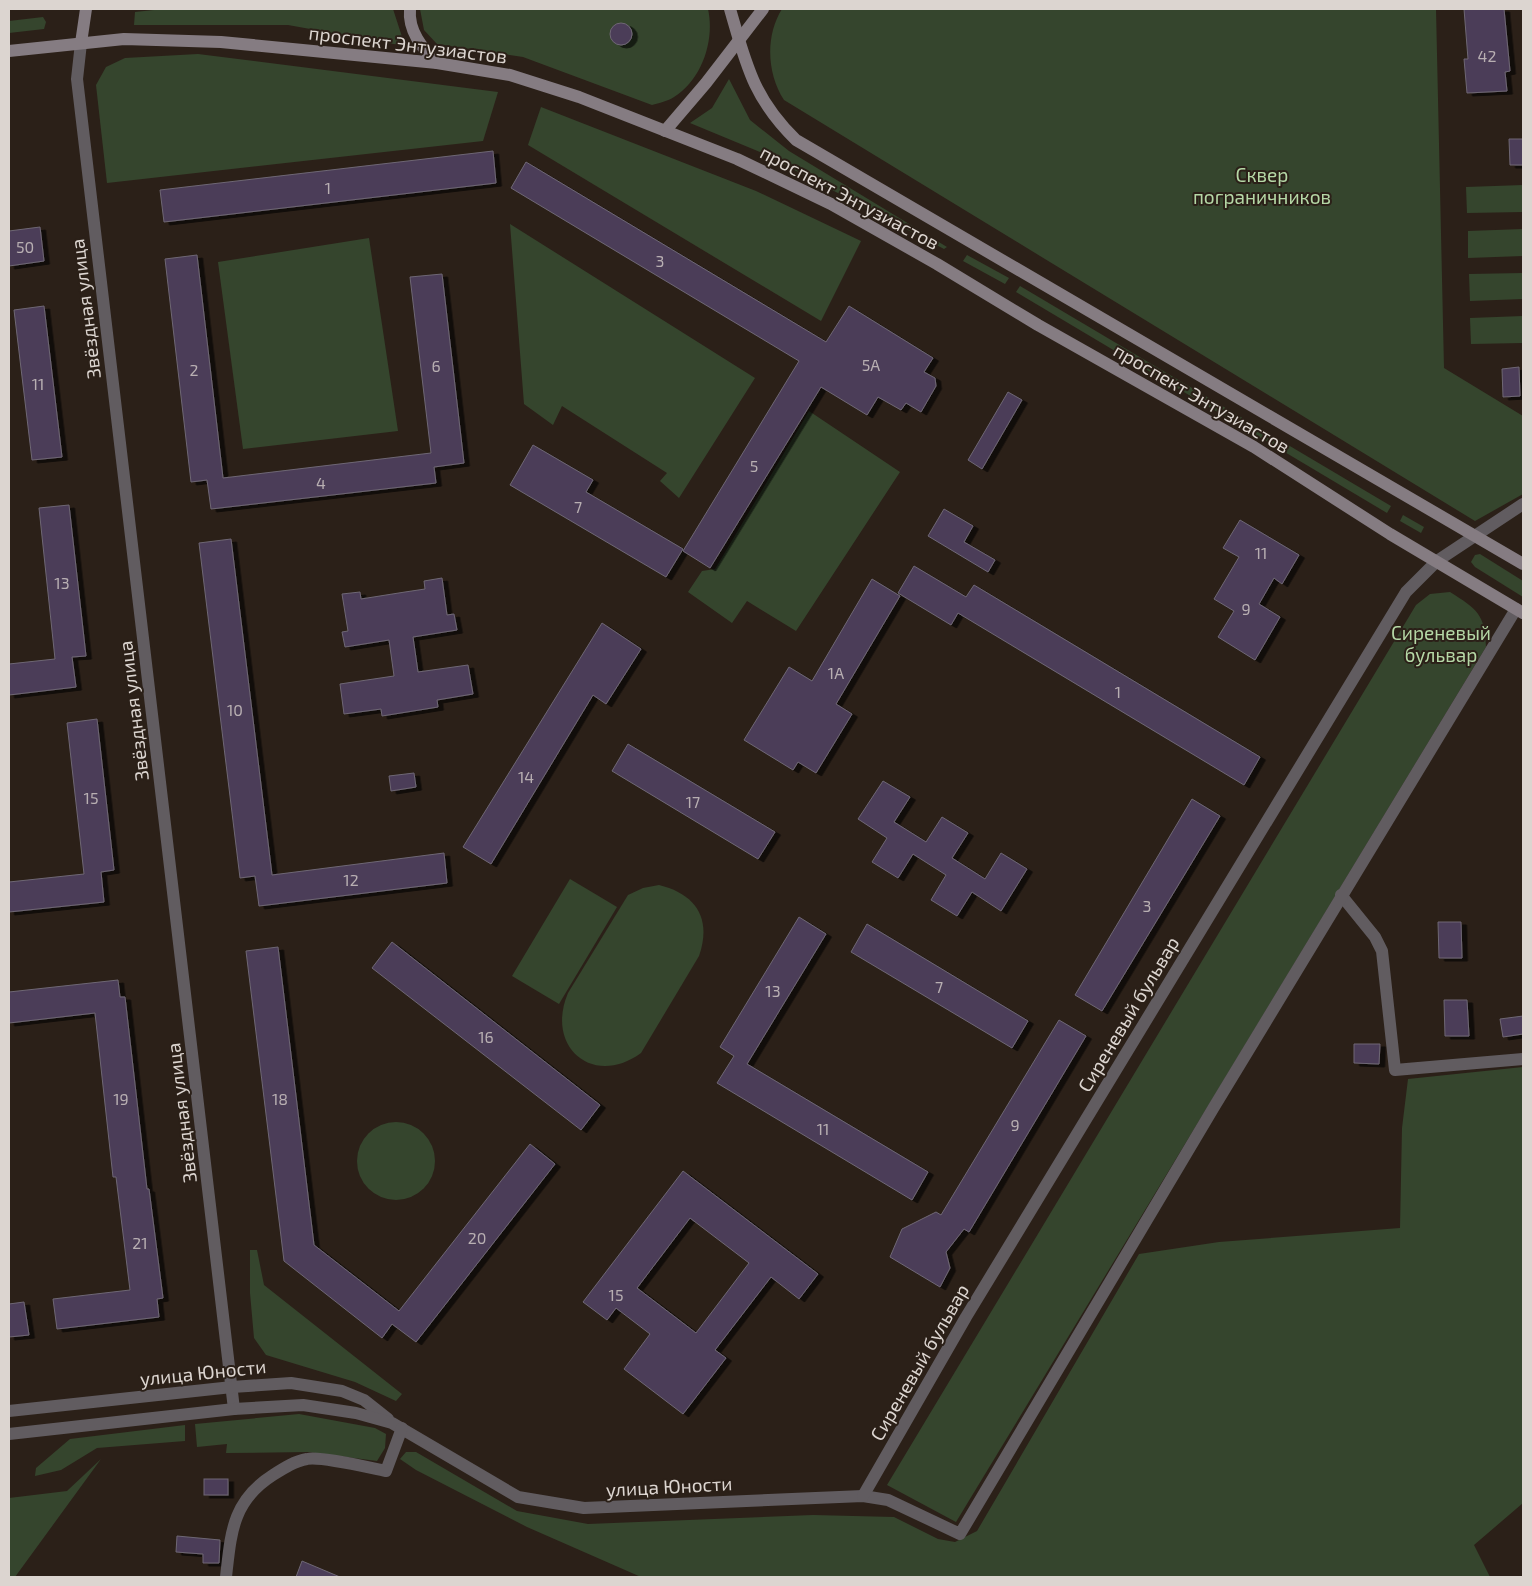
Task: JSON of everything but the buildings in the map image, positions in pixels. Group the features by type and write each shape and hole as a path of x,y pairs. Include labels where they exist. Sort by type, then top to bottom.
{"main road":[{"name":"Звёздная улица","path":"81,43 86,9"},
{"path":"410,9 413,30 422,48 437,64"},
{"name":"проспект Энтузиастов","path":"730,9 739,42 764,104 778,123 796,140 1523,564"},
{"path":"665,131 739,42 763,9"},
{"name":"проспект Энтузиастов","path":"9,51 124,39 221,42 437,64 510,76 579,97 737,159 831,204 1254,448 1390,534 1520,611"}],"street":[{"name":"Звёздная улица","path":"81,43 77,79 234,1409"},
{"name":"Сиреневый бульвар","path":"863,1496 966,1317 1406,592 1437,561 1473,535 1523,504"},
{"path":"1520,611 1342,895 1375,937 1382,952 1396,1070 1523,1059"},
{"name":"улица Юности","path":"9,1412 291,1382 342,1391 364,1400 397,1425 518,1497 584,1508 863,1496 888,1500 960,1534 1342,895"},
{"name":"улица Юности","path":"9,1434 234,1409 303,1405 356,1413 397,1425"},
{"path":"226,1577 234,1525 240,1508 254,1489 288,1466 309,1458 386,1471 397,1425"}],"green space":[{"path":"163,9 393,9 405,46 288,25 134,25 135,12"},
{"path":"420,9 708,9 710,33 708,46 699,70 684,90 666,101 652,105 523,57 437,44 424,30"},
{"name":"Сквер пограничников","path":"782,9 1436,9 1444,368 1523,416 1523,494 1475,521 784,100 774,79 770,55 773,31"},
{"path":"43,17 46,22 44,29 9,33 9,21"},
{"path":"198,54 498,92 483,141 107,183 96,85 106,67 125,58"},
{"path":"729,79 750,120 789,151 947,247 944,249 760,152 690,123 712,108"},
{"path":"541,107 756,191 861,241 821,321 528,145"},
{"path":"1523,185 1523,212 1467,213 1466,187"},
{"path":"510,224 755,378 679,498 660,481 667,473 562,406 553,425 524,404"},
{"path":"1523,229 1523,256 1468,258 1468,231"},
{"path":"369,238 398,431 243,449 218,262"},
{"path":"967,255 1009,278 1005,284 963,261"},
{"path":"1523,273 1523,299 1470,301 1469,274"},
{"path":"1020,286 1391,506 1387,513 1016,292"},
{"path":"1523,316 1523,343 1471,344 1470,318"},
{"path":"809,411 900,472 796,631 747,601 732,623 688,592 702,571 715,569"},
{"path":"1403,515 1424,527 1421,533 1400,521"},
{"path":"1480,554 1523,581 1523,597 1475,567 1471,562 1475,555"},
{"name":"Сиреневый бульвар","path":"1450,592 1467,603 1478,614 1484,627 1486,647 956,1522 887,1485 1416,605 1430,594"},
{"path":"570,879 617,907 559,1004 512,976"},
{"path":"659,885 683,895 698,910 702,920 703,931 703,943 699,956 641,1053 623,1063 606,1066 591,1064 578,1056 568,1045 563,1030 563,1013 568,993 628,895 643,888"},
{"path":"1523,1067 1523,1503 1474,1545 1490,1577 641,1577 527,1527 416,1470 400,1459 406,1452 416,1452 517,1511 588,1524 813,1515 894,1517 938,1539 955,1542 977,1531 1139,1254 1219,1242 1400,1228 1402,1128 1408,1079"},
{"path":"388,1122 404,1122 418,1128 429,1139 435,1153 435,1169 429,1183 418,1194 404,1200 388,1200 374,1194 363,1183 357,1169 357,1153 363,1139 374,1128"},
{"path":"250,1250 257,1250 264,1285 402,1394 396,1401 355,1382 266,1355 254,1338 250,1293"},
{"path":"299,1414 375,1428 386,1434 385,1448 377,1461 308,1452 226,1453 227,1444 197,1447 195,1424"},
{"path":"185,1425 185,1441 97,1448 61,1470 35,1476 36,1468 70,1439"},
{"path":"101,1459 15,1577 9,1577 9,1498 67,1491"}]}
